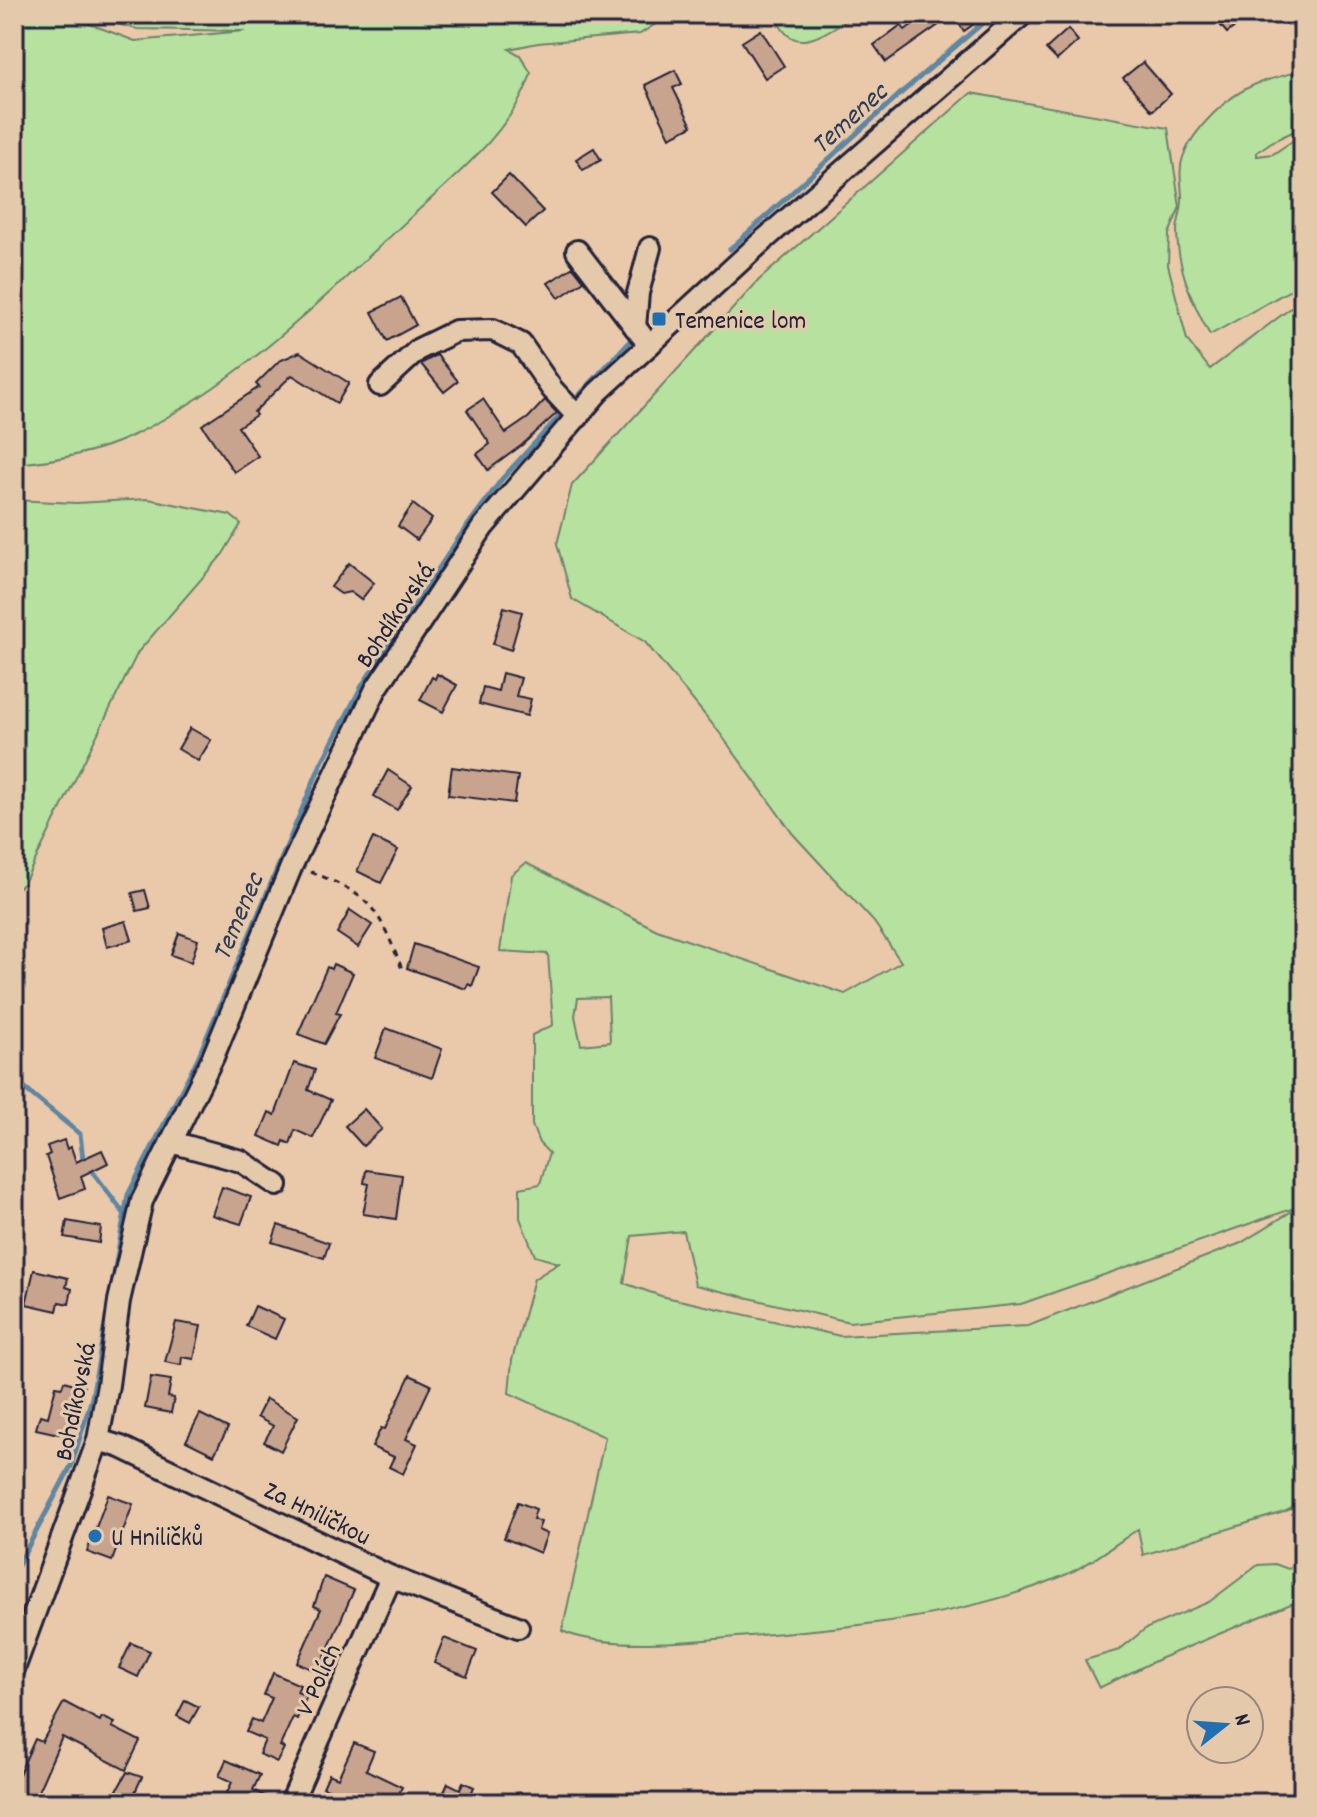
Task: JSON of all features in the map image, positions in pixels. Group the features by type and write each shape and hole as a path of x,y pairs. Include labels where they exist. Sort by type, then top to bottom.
{"street":[{"name":"Bohdíkovská","path":"14,1669 98,1440 119,1301 142,1201 213,1057 292,865 376,689 483,527 571,410 598,392 758,245 1023,14"},
{"path":"635,327 638,293 650,248"},
{"path":"577,251 649,345"},
{"path":"380,385 419,349 456,331 493,330 521,344 571,410"},
{"path":"171,1142 241,1161 277,1185"},
{"name":"Za Hniličkou","path":"98,1440 121,1447 391,1577 518,1627"},
{"name":"V Polích","path":"292,1803 391,1577"}],"path":[{"path":"292,865 340,883 363,898 383,920 402,969"}],"green space":[{"path":"14,14 63,14 135,41 245,31 137,29 78,14 671,14 640,34 538,43 509,49 520,55 531,73 523,93 497,132 446,185 280,336 209,391 132,436 74,455 14,464"},
{"path":"775,14 857,14 822,34 800,40 782,29"},
{"path":"1303,70 1303,127 1273,141 1257,152 1257,156 1273,154 1303,134 1303,283 1210,335 1197,310 1180,258 1177,230 1182,203 1180,173 1183,157 1204,124 1234,96 1256,84"},
{"path":"971,93 1168,128 1180,207 1169,234 1168,265 1187,340 1210,369 1303,299 1303,1503 1284,1512 1143,1555 1138,1529 1060,1577 982,1603 942,1612 819,1630 696,1641 600,1641 562,1631 605,1437 509,1393 512,1360 534,1279 559,1263 535,1256 520,1218 520,1188 540,1184 549,1153 539,1143 532,1125 532,1035 553,1025 548,954 500,951 511,875 526,863 657,930 845,994 901,962 874,922 793,834 719,732 645,642 572,599 557,544 572,485 759,280","holes":["608,997 610,1042 581,1045 575,1016 578,998","1300,1206 1241,1243 1028,1326 840,1336 661,1296 624,1283 632,1236 683,1231 695,1285 849,1322 1021,1304"]},
{"path":"148,499 230,515 241,524 223,554 138,652 24,883 14,891 14,500 76,503"},
{"path":"1303,1562 1303,1599 1159,1659 1099,1688 1085,1660 1119,1650 1145,1629 1209,1602 1258,1565 1275,1564 1288,1569"}],"building":[{"path":"927,14 988,14 964,31 953,15 886,62 874,45 901,25 905,30"},
{"path":"1211,14 1251,14 1227,33"},
{"path":"1068,29 1078,41 1057,60 1046,49"},
{"path":"761,30 784,66 765,78 742,42"},
{"path":"1143,62 1171,94 1152,111 1123,78"},
{"path":"675,70 682,84 673,88 692,126 670,137 645,85"},
{"path":"594,148 601,160 583,170 576,159"},
{"path":"509,175 543,211 526,227 492,192"},
{"path":"573,267 584,281 559,298 548,283"},
{"path":"401,297 416,325 387,341 372,312"},
{"path":"300,352 349,383 337,403 292,375 254,412 256,415 238,427 258,456 234,472 202,425 259,387 256,384 279,361"},
{"path":"437,355 458,381 444,392 421,364"},
{"path":"483,399 506,433 528,418 545,400 557,413 488,470 477,454 490,444 467,410"},
{"path":"413,504 432,519 417,540 398,526"},
{"path":"349,563 374,583 361,600 350,592 341,594 331,587"},
{"path":"504,607 522,612 511,650 493,644"},
{"path":"502,673 521,678 516,696 531,699 527,716 479,704 483,687 498,691"},
{"path":"437,674 457,685 443,712 420,700 432,677 435,679"},
{"path":"190,728 211,740 198,761 178,749"},
{"path":"452,767 518,776 514,803 448,795"},
{"path":"388,770 412,786 397,810 374,796"},
{"path":"373,838 398,850 381,883 357,871"},
{"path":"145,890 150,908 137,911 132,893"},
{"path":"350,910 372,925 358,947 337,933"},
{"path":"126,921 132,940 107,947 102,928"},
{"path":"179,933 198,940 191,962 171,955"},
{"path":"414,944 479,967 472,986 468,984 466,989 407,968"},
{"path":"333,964 353,973 336,1013 340,1014 324,1044 298,1034 327,967 331,969"},
{"path":"386,1028 442,1049 432,1078 375,1058"},
{"path":"294,1063 315,1070 308,1090 331,1100 313,1138 295,1130 290,1144 284,1141 282,1146 259,1136 269,1112 275,1115"},
{"path":"364,1109 382,1129 363,1146 345,1126"},
{"path":"64,1140 67,1149 71,1147 76,1162 102,1150 108,1163 81,1176 85,1189 60,1198 46,1156 50,1154 47,1146"},
{"path":"366,1170 402,1175 396,1219 363,1214 369,1184 364,1183"},
{"path":"222,1187 251,1197 241,1224 212,1215"},
{"path":"67,1221 101,1227 99,1243 64,1237"},
{"path":"278,1225 329,1243 324,1258 272,1242"},
{"path":"34,1270 68,1278 66,1287 72,1289 69,1304 59,1302 57,1311 26,1304"},
{"path":"255,1306 284,1319 275,1339 246,1326"},
{"path":"176,1322 201,1326 194,1359 182,1357 181,1365 165,1362"},
{"path":"410,1375 431,1385 406,1439 417,1444 403,1474 389,1467 394,1457 372,1447 381,1428 385,1429"},
{"path":"151,1377 171,1380 168,1397 174,1398 171,1413 145,1408"},
{"path":"64,1381 84,1387 73,1433 60,1430 59,1434 36,1429 40,1415 48,1417 56,1386 62,1387"},
{"path":"266,1399 298,1417 281,1451 264,1442 273,1426 257,1417"},
{"path":"200,1414 228,1428 214,1455 186,1441"},
{"path":"108,1495 133,1504 112,1561 87,1552"},
{"path":"518,1502 536,1509 533,1519 541,1522 538,1530 547,1534 540,1553 504,1538"},
{"path":"324,1577 354,1590 318,1672 297,1663 321,1609 314,1606"},
{"path":"444,1638 477,1651 467,1676 434,1663"},
{"path":"131,1643 150,1651 138,1677 119,1668"},
{"path":"273,1673 300,1685 297,1692 307,1696 297,1719 293,1717 280,1746 284,1748 277,1762 259,1754 265,1740 246,1732 252,1719 261,1723 272,1698 264,1695"},
{"path":"185,1700 199,1707 190,1723 177,1716"},
{"path":"64,1702 100,1721 102,1717 115,1723 112,1727 140,1741 126,1770 62,1737 33,1803 14,1800 14,1785 35,1739 42,1742"},
{"path":"354,1743 374,1751 366,1770 402,1787 395,1803 359,1803 323,1787 329,1774 338,1778"},
{"path":"226,1760 260,1775 253,1790 278,1803 238,1803 225,1797 232,1782 219,1776"},
{"path":"127,1772 142,1777 130,1803 110,1803"},
{"path":"463,1782 474,1787 471,1794 490,1803 439,1803 448,1783 460,1789"}],"waterway":[{"name":"Temenec","path":"730,249 993,14"},
{"name":"Temenec","path":"572,403 629,342"},
{"name":"Temenec","path":"14,1573 71,1466 92,1398 128,1195 198,1058 321,764 363,684 458,539 502,479 565,410"},
{"path":"14,1087 24,1088 80,1134 83,1159 123,1212"}],"place":[{"name":"Temenice lom","path":"659,319"},
{"name":"U Hniličků","path":"95,1536"}]}
